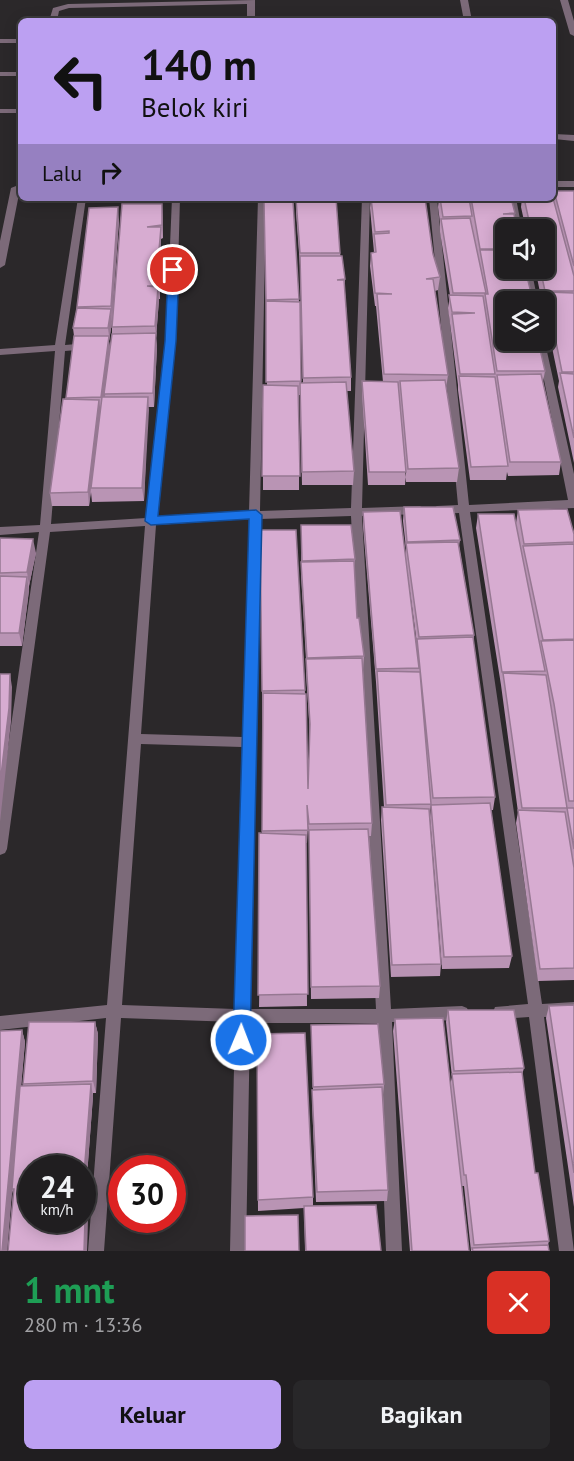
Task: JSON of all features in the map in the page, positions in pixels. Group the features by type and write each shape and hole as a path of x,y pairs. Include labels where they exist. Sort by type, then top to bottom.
{"street":[{"path":"464,0 467,18"},
{"path":"564,0 574,34"},
{"path":"54,18 56,10 68,6 251,1 251,18"},
{"path":"0,41 18,41"},
{"path":"0,74 18,74"},
{"path":"0,111 18,111"},
{"path":"556,137 574,138"},
{"path":"556,184 574,184"},
{"path":"0,265 15,188 18,188"},
{"path":"0,849 45,528 60,347 82,201"},
{"path":"96,1251 176,201"},
{"path":"238,1251 262,201"},
{"path":"366,201 356,511 384,1016 394,1251"},
{"path":"433,201 464,509 536,1011 567,1251"},
{"path":"513,201 516,219"},
{"path":"0,352 104,345"},
{"path":"0,531 256,515 464,509 574,503 543,351"},
{"path":"134,739 249,742"},
{"path":"0,1023 113,1011 242,1016 384,1016 574,1009"}],"building":[{"path":"556,191 574,191 574,266 556,198"},
{"path":"293,201 299,299 266,300 264,202"},
{"path":"296,201 336,201 340,253 300,253"},
{"path":"371,201 425,201 433,254 440,277 426,279 433,279 448,375 384,374 377,294 392,294 375,293 371,253 376,252 374,234 389,233 389,231 375,232"},
{"path":"440,201 470,201 472,216 443,217"},
{"path":"472,201 512,201 515,213 503,214 514,214 515,219 495,219 495,249 480,249"},
{"path":"525,201 554,201 574,276 574,291 545,291 542,279 555,279 555,219 529,219"},
{"path":"122,204 162,204 162,225 147,227 161,227 158,262 159,286 147,286 158,287 155,326 112,327"},
{"path":"118,207 111,306 77,307 89,208"},
{"path":"470,218 486,293 453,293 441,219"},
{"path":"480,250 495,250 495,279 528,279 531,291 495,291 495,351 540,351 545,371 497,371 485,294 488,294"},
{"path":"300,256 342,256 345,279 337,280 344,280 351,377 303,378"},
{"path":"555,292 574,293 574,372 562,372 555,337"},
{"path":"449,295 483,296 495,374 460,374 452,314 475,313 452,312"},
{"path":"266,301 300,302 301,381 266,382"},
{"path":"77,308 111,309 108,328 73,328"},
{"path":"156,333 153,393 104,394 112,334"},
{"path":"74,336 109,336 101,397 66,398"},
{"path":"560,373 574,374 574,438"},
{"path":"541,374 561,462 510,462 497,375"},
{"path":"459,376 495,377 508,466 471,467"},
{"path":"445,380 459,468 408,469 400,381"},
{"path":"362,381 398,382 406,472 369,472"},
{"path":"346,382 354,471 302,472 300,383"},
{"path":"263,385 298,386 300,476 262,476"},
{"path":"102,397 148,397 142,488 91,488"},
{"path":"63,399 99,400 88,492 50,493"},
{"path":"404,507 453,507 460,540 407,542"},
{"path":"567,509 574,542 524,544 518,510"},
{"path":"400,511 419,668 376,669 363,512"},
{"path":"478,514 514,514 545,671 502,672"},
{"path":"301,525 351,525 355,559 302,561"},
{"path":"260,530 296,530 305,690 262,691"},
{"path":"0,538 33,539 27,572 0,573"},
{"path":"458,542 474,635 419,637 406,543"},
{"path":"574,544 574,639 543,640 523,546"},
{"path":"354,561 357,618 359,618 364,656 307,658 301,562"},
{"path":"0,576 27,577 19,633 0,633"},
{"path":"473,637 495,797 433,798 417,639"},
{"path":"574,640 574,801 569,801 554,704 541,641"},
{"path":"362,658 372,823 309,824 307,805 308,830 262,831 263,693 306,694 308,789 310,724 306,659"},
{"path":"377,671 420,672 431,804 386,805"},
{"path":"503,673 546,675 567,808 522,808"},
{"path":"0,674 10,674 9,708 0,784"},
{"path":"490,803 512,956 444,957 431,805"},
{"path":"382,807 429,809 441,964 392,965"},
{"path":"567,808 574,808 574,849"},
{"path":"518,810 565,812 574,868 574,968 540,969"},
{"path":"368,829 380,986 311,987 309,830"},
{"path":"259,833 306,835 308,994 258,995"},
{"path":"574,1005 574,1173 549,1006"},
{"path":"448,1010 514,1010 524,1068 454,1071"},
{"path":"443,1018 469,1251 412,1251 395,1019"},
{"path":"29,1022 95,1022 93,1081 23,1084"},
{"path":"378,1024 384,1084 313,1087 311,1025"},
{"path":"22,1030 2,1251 0,1251 0,1031"},
{"path":"305,1033 313,1197 258,1200 257,1034"},
{"path":"522,1072 535,1173 538,1173 549,1241 474,1245 452,1074"},
{"path":"91,1084 85,1155 18,1155 18,1233 85,1233 84,1251 8,1251 14,1189 12,1189 20,1086"},
{"path":"382,1087 388,1190 317,1192 312,1090"},
{"path":"376,1205 381,1251 306,1251 304,1206"},
{"path":"298,1215 299,1251 245,1251 245,1216"},
{"path":"548,1245 549,1251 473,1251 472,1248"}],"route":[{"path":"173,270 171,341 151,521 256,515 241,1040"}]}
